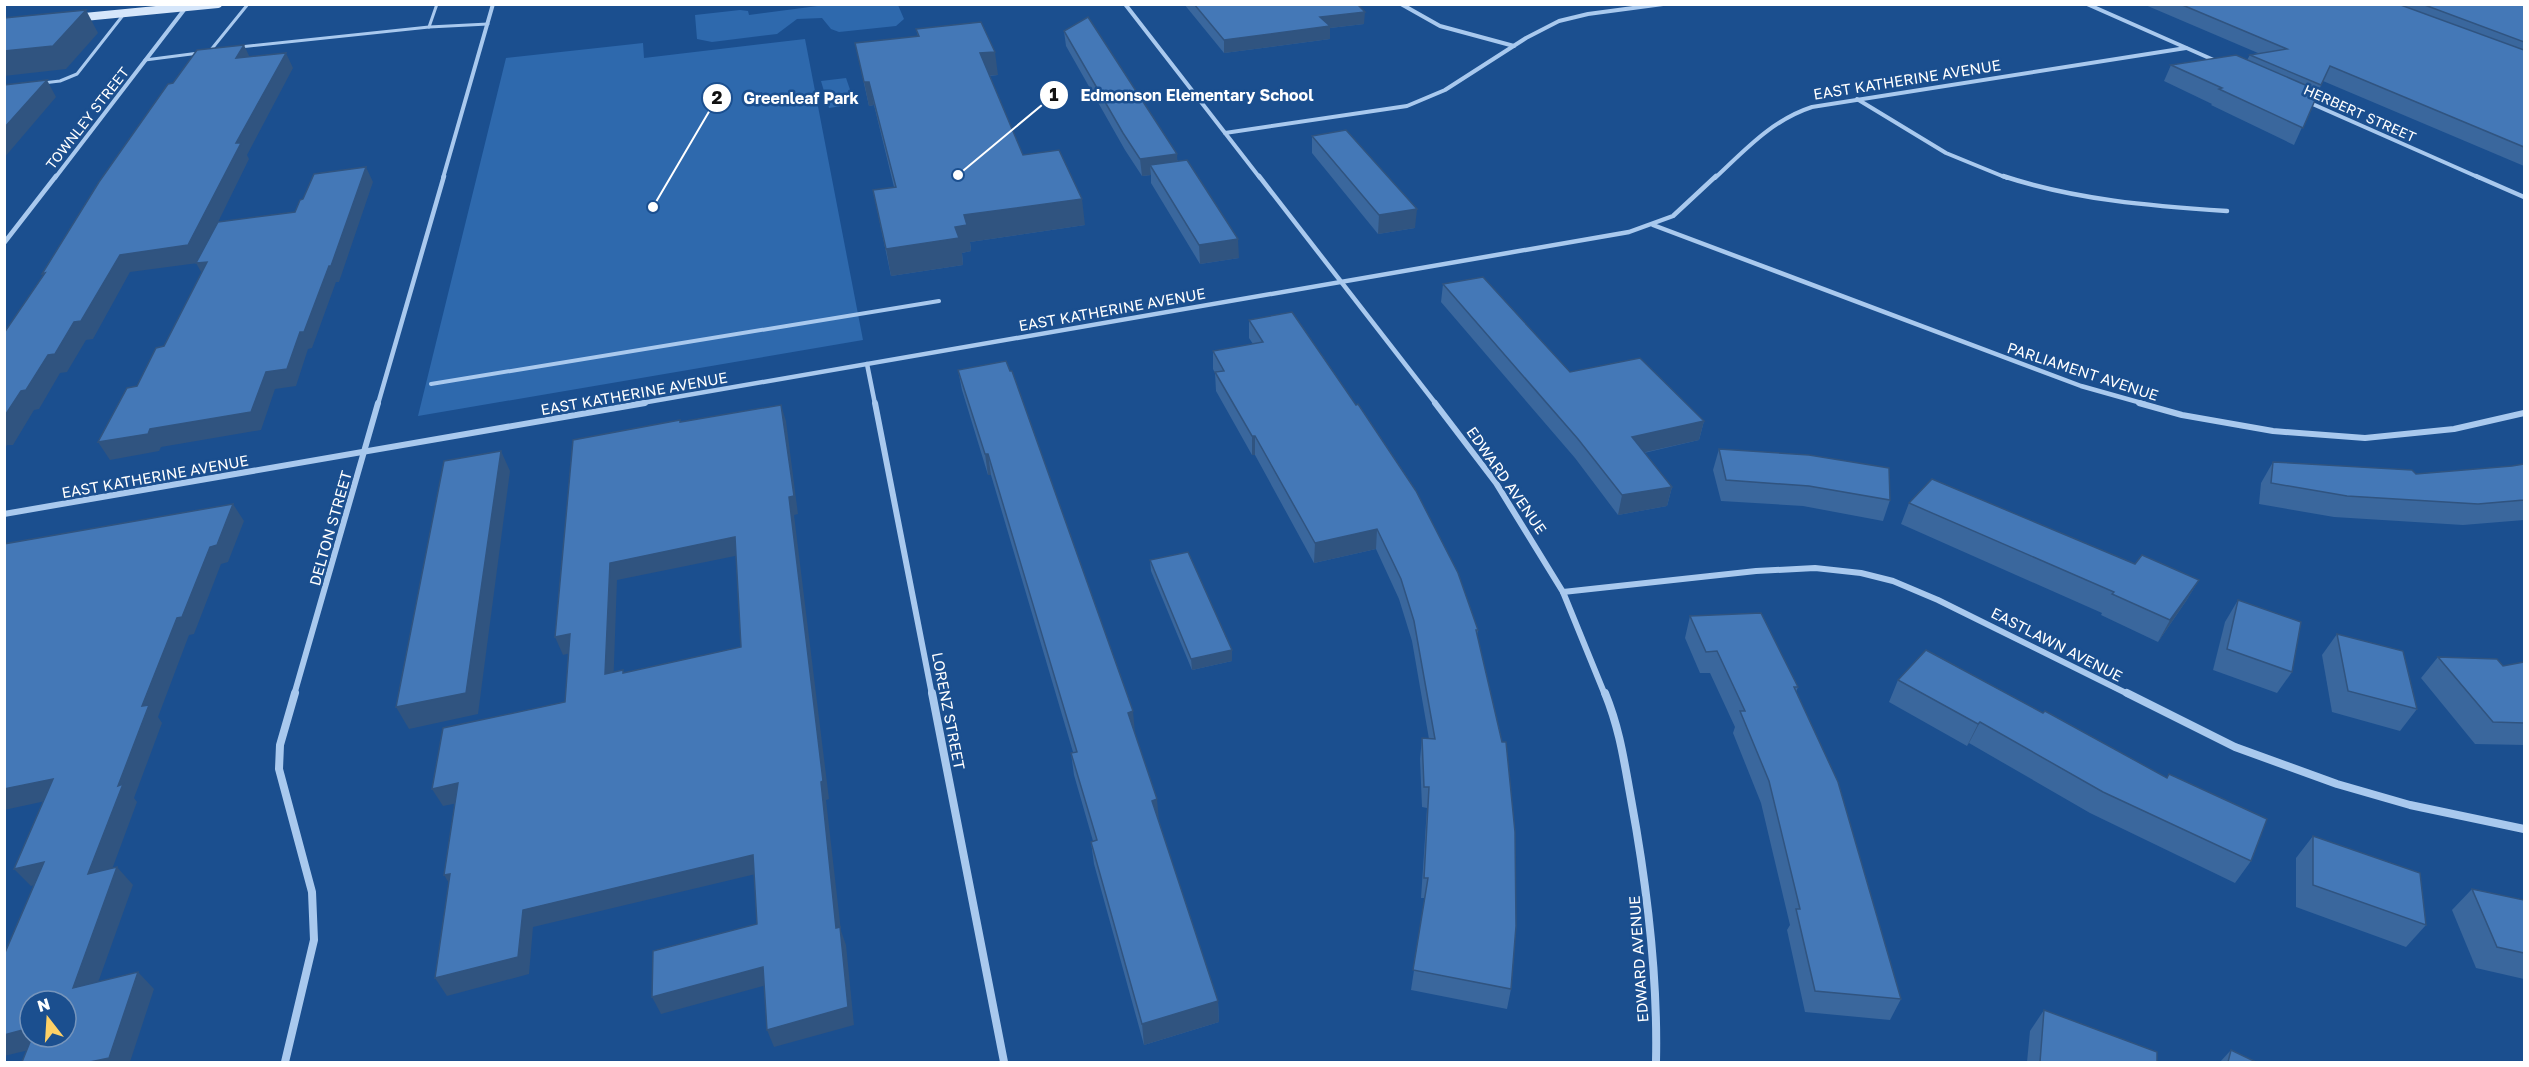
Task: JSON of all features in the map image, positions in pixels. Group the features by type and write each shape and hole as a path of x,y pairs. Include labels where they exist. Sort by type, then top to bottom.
{"main road":[{"path":"70,19 218,4"}],"street":[{"name":"DELTON STREET","path":"285,1062 314,940 312,892 285,798 279,769 280,745 493,4"},
{"name":"EDWARD AVENUE","path":"1125,4 1496,483 1563,592 1617,723 1643,862 1657,1009 1656,1062"},
{"path":"1401,4 1415,14 1449,29 1514,46"},
{"path":"1225,133 1407,106 1445,90 1546,27 1572,18 1663,4"},
{"path":"2087,4 2221,63"},
{"name":"TOWNLEY STREET","path":"4,243 187,6"},
{"name":"EAST KATHERINE AVENUE","path":"4,514 1629,232 1673,216 1779,119 1815,105 2186,48"},
{"path":"1856,99 1957,159 2023,183 2128,205 2227,211"},
{"name":"HERBERT STREET","path":"2307,101 2524,197"},
{"name":"PARLIAMENT AVENUE","path":"1653,225 2080,386 2191,417 2273,431 2365,438 2454,429 2524,413"},
{"name":"LORENZ STREET","path":"867,364 1004,1062"},
{"name":"EASTLAWN AVENUE","path":"1563,592 1756,571 1815,568 1861,573 1893,581 1938,600 2235,747 2337,784 2410,805 2524,829"}],"lane":[{"path":"219,50 209,52 248,4"},
{"path":"429,27 436,4"},
{"path":"38,84 60,81 77,74 126,12"},
{"path":"240,47 429,27 488,24"},
{"path":"145,60 200,53"},
{"path":"431,384 939,301"}],"shaded area":[{"path":"833,4 898,5 904,19 896,26 839,32 831,29 822,18 797,19 777,34 712,42 697,39 695,15 740,10 748,11 749,15"},
{"path":"805,39 863,340 418,416 506,58 643,43 644,58"},
{"path":"846,78 855,104 829,108 821,81"}],"building":[{"path":"1194,4 1357,4 1365,12 1320,17 1330,26 1224,40"},
{"path":"2180,4 2398,4 2524,50 2524,147 2330,66 2321,85 2250,55 2287,49"},
{"path":"2422,4 2524,4 2524,42"},
{"path":"86,10 53,46 4,51 4,18"},
{"path":"1088,17 1177,154 1140,159 1123,133 1064,31"},
{"path":"981,22 995,52 980,53 1023,155 1059,150 1082,199 964,215 967,225 955,227 959,238 886,249 873,190 896,187 869,82 864,82 855,43 919,36 916,29"},
{"path":"244,45 236,58 286,53 236,143 241,143 188,245 120,255 81,321 74,322 55,354 48,355 26,390 21,391 4,417 4,333 45,273 42,274 99,182 168,84 173,83 197,50"},
{"path":"2236,55 2319,91 2303,128 2171,65"},
{"path":"47,80 4,128 4,85"},
{"path":"1346,130 1417,209 1379,215 1312,136"},
{"path":"1187,160 1238,239 1199,245 1150,165"},
{"path":"366,167 331,266 329,266 304,332 300,332 287,369 266,372 251,412 150,429 148,434 98,442 127,388 137,386 156,348 164,346 207,262 196,263 218,222 295,212 314,174"},
{"path":"1483,277 1570,372 1640,358 1704,421 1632,437 1672,487 1622,495 1578,439 1443,284"},
{"path":"1292,312 1356,405 1358,404 1416,491 1458,573 1478,630 1476,630 1502,742 1506,742 1515,832 1516,926 1511,989 1413,970 1428,878 1424,878 1429,787 1424,787 1422,738 1435,739 1414,621 1401,579 1377,529 1315,543 1255,436 1252,436 1215,372 1224,371 1213,351 1263,342 1249,320"},
{"path":"1006,361 1012,371 1133,711 1128,713 1157,799 1152,801 1218,1001 1142,1024 1091,842 1097,840 1071,753 1077,752 988,454 985,454 958,370"},
{"path":"781,405 794,496 789,497 823,781 821,782 836,928 840,927 848,1007 767,1030 763,967 652,997 653,951 757,924 753,855 523,910 518,957 435,978 450,874 444,875 458,783 432,789 443,728 565,702 570,634 555,637 573,440 680,420 680,422","holes":["735,537 741,647 623,673 623,670 605,674 610,563"]},
{"path":"1719,449 1809,455 1889,468 1890,500 1809,486 1726,480"},
{"path":"501,451 466,693 396,707 444,461"},
{"path":"2273,462 2412,470 2416,474 2524,464 2524,500 2478,504 2347,496 2271,483"},
{"path":"1932,479 2135,564 2142,555 2199,580 2170,620 2112,594 2114,592 1909,503"},
{"path":"233,504 217,545 210,547 182,617 177,618 142,706 149,705 118,786 123,784 88,874 117,867 73,988 138,972 109,1058 90,1062 22,1062 27,1049 78,1049 78,989 18,989 18,1031 4,1035 4,955 44,862 14,869 53,779 4,789 4,544"},
{"path":"1188,552 1232,650 1191,659 1150,560"},
{"path":"2238,600 2301,622 2292,672 2227,649"},
{"path":"1761,613 1798,687 1794,687 1838,782 1901,999 1815,991 1796,909 1800,909 1769,781 1740,711 1745,711 1717,651 1706,652 1690,616"},
{"path":"2337,634 2403,651 2417,709 2348,691"},
{"path":"1926,650 2043,713 2045,711 2167,778 2169,774 2267,819 2251,861 2103,792 1980,722 1978,724 1898,680"},
{"path":"2438,657 2497,659 2503,666 2524,662 2524,723 2493,722"},
{"path":"2313,836 2420,873 2426,925 2313,885"},
{"path":"2472,889 2524,900 2524,953 2497,947"},
{"path":"2044,1010 2157,1052 2157,1062 2040,1062"},
{"path":"2231,1050 2256,1062 2228,1062"}],"place":[{"name":"Edmonson Elementary School","path":"958,175"},
{"name":"Greenleaf Park","path":"653,207"}]}
